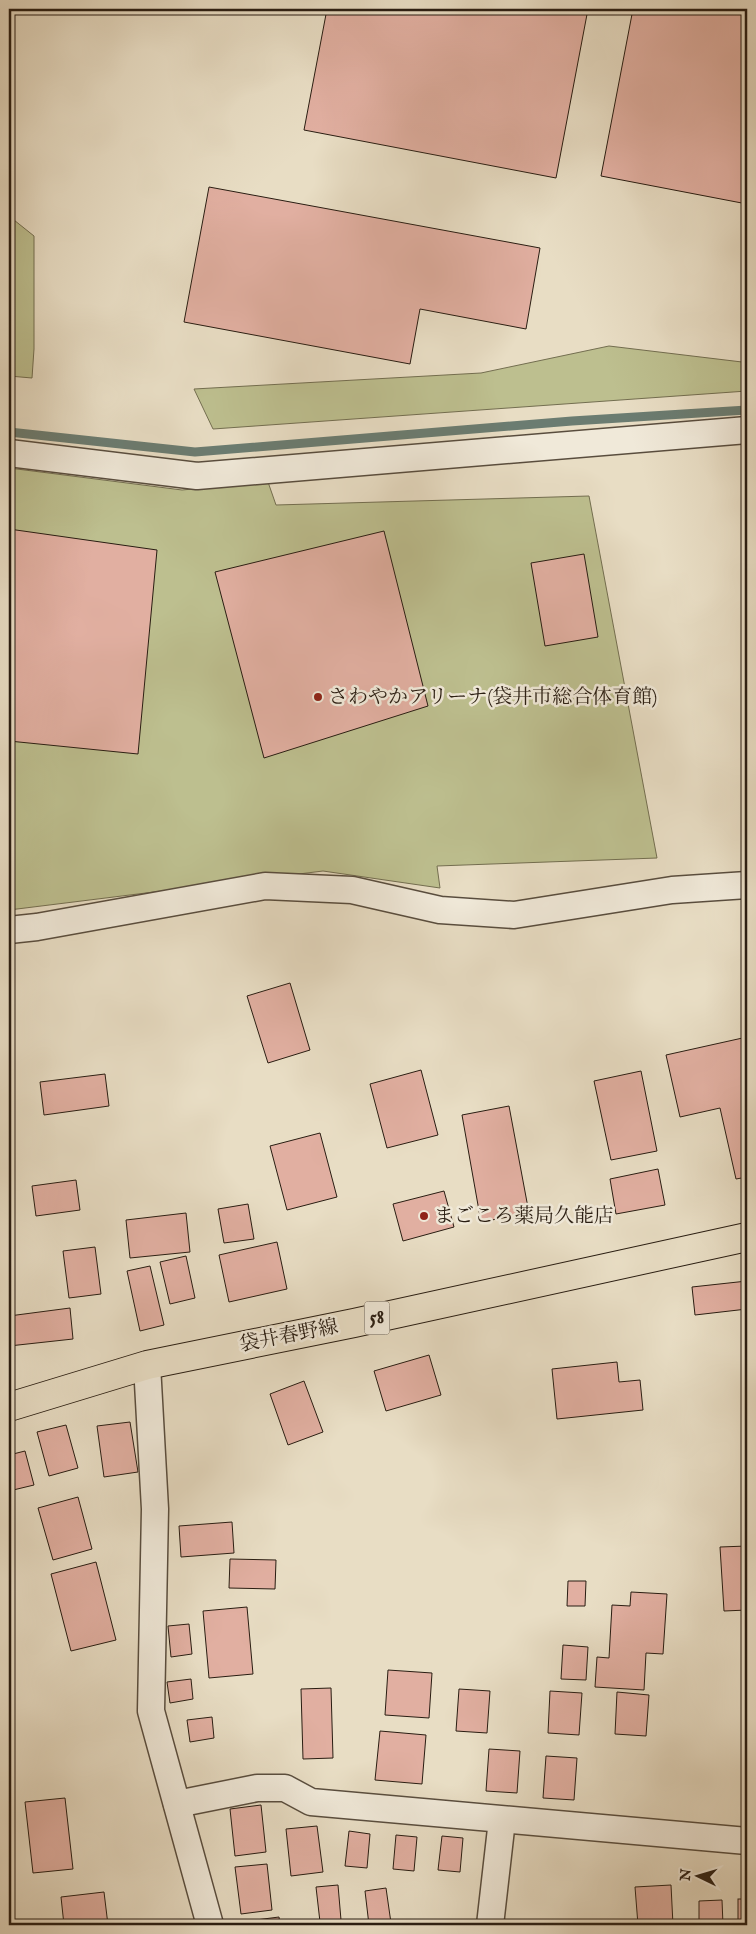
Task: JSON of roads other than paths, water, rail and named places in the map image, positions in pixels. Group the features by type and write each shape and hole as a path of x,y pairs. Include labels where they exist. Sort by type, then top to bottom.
{"main road":[{"name":"袋井春野線","path":"9,1407 147,1365 354,1323 747,1237"}],"street":[{"path":"9,453 197,476 747,430"},
{"path":"9,930 55,924 265,886 352,890 440,910 514,915 672,890 747,885"},
{"path":"147,1365 155,1509 151,1710 210,1925"},
{"path":"177,1804 257,1788 285,1788 311,1802 747,1841"},
{"path":"490,1925 502,1820"}],"waterway":[{"path":"9,432 195,452 572,421 747,410"}],"place":[{"name":"さわやかアリーナ(袋井市総合体育館)","path":"318,697"},
{"name":"まごころ薬局久能店","path":"424,1216"}]}
